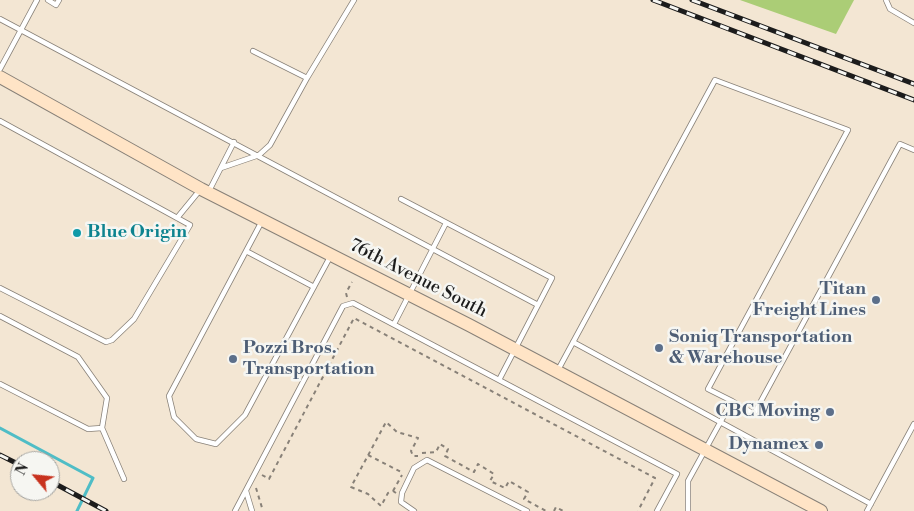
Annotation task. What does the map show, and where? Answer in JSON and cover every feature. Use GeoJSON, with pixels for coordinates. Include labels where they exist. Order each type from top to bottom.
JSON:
{"type":"FeatureCollection","features":[{"type":"Feature","properties":{"kind":"street","name":"76th Avenue South"},"geometry":{"type":"LineString","coordinates":[[0,77],[205,191],[516,349],[821,511]]}},
{"type":"Feature","properties":{"kind":"lane"},"geometry":{"type":"LineString","coordinates":[[0,69],[37,0]]}},
{"type":"Feature","properties":{"kind":"lane"},"geometry":{"type":"LineString","coordinates":[[48,0],[56,4],[59,0]]}},
{"type":"Feature","properties":{"kind":"lane"},"geometry":{"type":"LineString","coordinates":[[221,168],[259,156],[278,133],[306,78],[354,0]]}},
{"type":"Feature","properties":{"kind":"lane"},"geometry":{"type":"LineString","coordinates":[[886,0],[890,10],[914,23]]}},
{"type":"Feature","properties":{"kind":"lane"},"geometry":{"type":"LineString","coordinates":[[0,19],[538,305]]}},
{"type":"Feature","properties":{"kind":"lane"},"geometry":{"type":"LineString","coordinates":[[253,51],[306,78]]}},
{"type":"Feature","properties":{"kind":"lane"},"geometry":{"type":"LineString","coordinates":[[557,371],[715,80],[848,130],[708,389],[754,414],[900,144],[914,150]]}},
{"type":"Feature","properties":{"kind":"lane"},"geometry":{"type":"LineString","coordinates":[[0,121],[190,225],[134,319],[106,342],[0,288]]}},
{"type":"Feature","properties":{"kind":"lane"},"geometry":{"type":"LineString","coordinates":[[177,218],[205,191],[221,168],[234,142]]}},
{"type":"Feature","properties":{"kind":"lane"},"geometry":{"type":"LineString","coordinates":[[401,199],[552,278],[500,380]]}},
{"type":"Feature","properties":{"kind":"lane"},"geometry":{"type":"LineString","coordinates":[[263,220],[169,396],[174,417],[196,439],[216,444],[245,415],[331,255]]}},
{"type":"Feature","properties":{"kind":"lane"},"geometry":{"type":"LineString","coordinates":[[394,324],[446,223]]}},
{"type":"Feature","properties":{"kind":"lane"},"geometry":{"type":"LineString","coordinates":[[246,251],[314,287]]}},
{"type":"Feature","properties":{"kind":"lane"},"geometry":{"type":"LineString","coordinates":[[235,511],[343,306],[353,303],[676,474],[657,511]]}},
{"type":"Feature","properties":{"kind":"lane"},"geometry":{"type":"LineString","coordinates":[[0,316],[78,357],[107,398],[102,428],[124,479]]}},
{"type":"Feature","properties":{"kind":"lane"},"geometry":{"type":"LineString","coordinates":[[573,342],[871,504]]}},
{"type":"Feature","properties":{"kind":"lane"},"geometry":{"type":"LineString","coordinates":[[0,384],[88,429],[102,428]]}},
{"type":"Feature","properties":{"kind":"lane"},"geometry":{"type":"LineString","coordinates":[[688,511],[688,481],[732,401]]}},
{"type":"Feature","properties":{"kind":"lane"},"geometry":{"type":"LineString","coordinates":[[867,511],[914,424]]}},
{"type":"Feature","properties":{"kind":"lane"},"geometry":{"type":"LineString","coordinates":[[414,511],[401,502],[402,493],[414,468],[427,460],[527,511]]}},
{"type":"Feature","properties":{"kind":"lane"},"geometry":{"type":"LineString","coordinates":[[246,490],[252,511]]}},
{"type":"Feature","properties":{"kind":"path"},"geometry":{"type":"LineString","coordinates":[[263,511],[256,487],[262,475],[269,478],[354,318],[655,478],[638,511]]}},
{"type":"Feature","properties":{"kind":"path"},"geometry":{"type":"LineString","coordinates":[[368,455],[403,473]]}},
{"type":"Feature","properties":{"kind":"path"},"geometry":{"type":"LineString","coordinates":[[554,511],[556,507],[563,511]]}},
{"type":"Feature","properties":{"kind":"green space"},"geometry":{"type":"Polygon","coordinates":[[[740,0],[854,0],[836,34],[740,0]]]}},
{"type":"Feature","properties":{"kind":"waterway"},"geometry":{"type":"LineString","coordinates":[[0,428],[93,478],[77,511]]}},
{"type":"Feature","properties":{"kind":"railway"},"geometry":{"type":"LineString","coordinates":[[653,0],[914,100]]}},
{"type":"Feature","properties":{"kind":"railway"},"geometry":{"type":"LineString","coordinates":[[692,0],[914,84]]}},
{"type":"Feature","properties":{"kind":"railway"},"geometry":{"type":"LineString","coordinates":[[0,455],[10,460]]}},
{"type":"Feature","properties":{"kind":"railway"},"geometry":{"type":"LineString","coordinates":[[60,486],[106,511]]}},
{"type":"Feature","properties":{"kind":"place","name":"Blue Origin"},"geometry":{"type":"Point","coordinates":[77,233]}},
{"type":"Feature","properties":{"kind":"place","name":"Titan Freight Lines"},"geometry":{"type":"Point","coordinates":[876,300]}},
{"type":"Feature","properties":{"kind":"place","name":"Soniq Transportation & Warehouse"},"geometry":{"type":"Point","coordinates":[659,348]}},
{"type":"Feature","properties":{"kind":"place","name":"Pozzi Bros. Transportation"},"geometry":{"type":"Point","coordinates":[233,359]}},
{"type":"Feature","properties":{"kind":"place","name":"CBC Moving"},"geometry":{"type":"Point","coordinates":[830,412]}},
{"type":"Feature","properties":{"kind":"place","name":"Dynamex"},"geometry":{"type":"Point","coordinates":[819,445]}}]}
